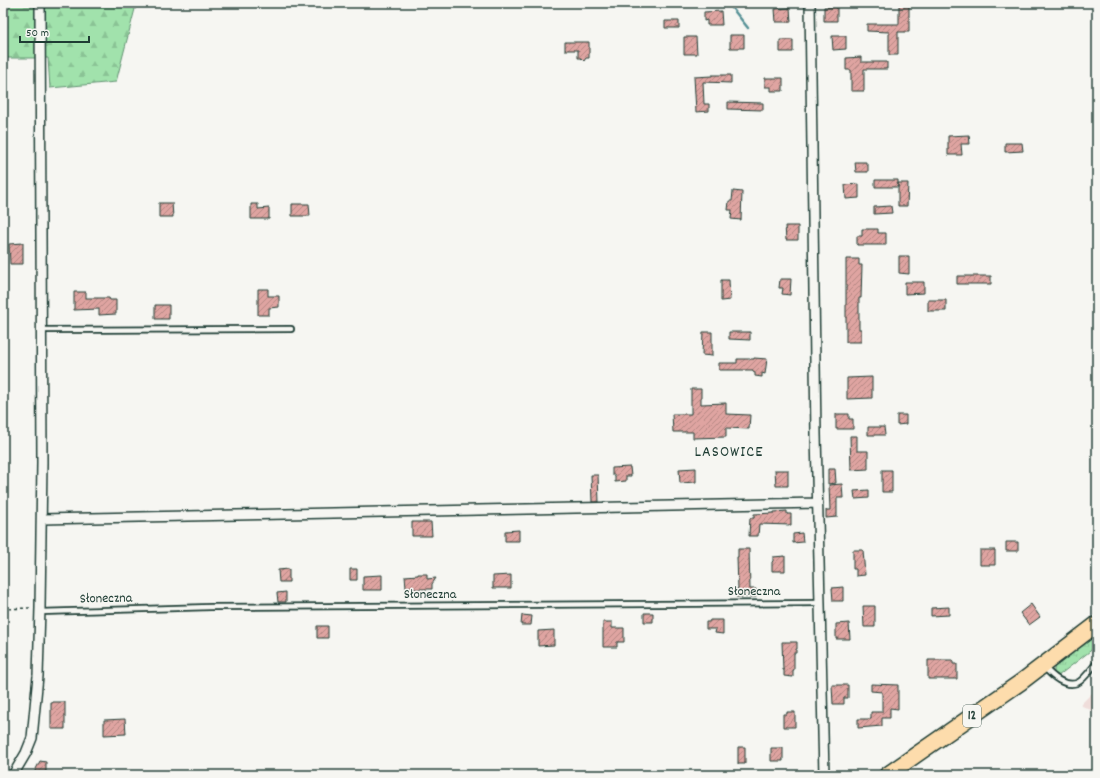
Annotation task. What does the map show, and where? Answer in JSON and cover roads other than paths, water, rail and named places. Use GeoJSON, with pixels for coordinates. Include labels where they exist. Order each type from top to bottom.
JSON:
{"type":"FeatureCollection","features":[{"type":"Feature","properties":{"kind":"main road","name":"12"},"geometry":{"type":"LineString","coordinates":[[887,775],[992,703],[1097,624]]}},
{"type":"Feature","properties":{"kind":"street"},"geometry":{"type":"LineString","coordinates":[[13,775],[26,753],[32,738],[38,676],[42,519],[40,3]]}},
{"type":"Feature","properties":{"kind":"street"},"geometry":{"type":"LineString","coordinates":[[810,3],[824,775]]}},
{"type":"Feature","properties":{"kind":"street"},"geometry":{"type":"LineString","coordinates":[[42,519],[818,504]]}},
{"type":"Feature","properties":{"kind":"lane"},"geometry":{"type":"LineString","coordinates":[[41,330],[291,330]]}},
{"type":"Feature","properties":{"kind":"lane","name":"Słoneczna"},"geometry":{"type":"LineString","coordinates":[[40,610],[227,607],[820,603]]}},
{"type":"Feature","properties":{"kind":"lane"},"geometry":{"type":"LineString","coordinates":[[1043,665],[1050,674],[1057,679],[1063,682],[1071,683],[1078,682],[1082,679],[1097,662]]}},
{"type":"Feature","properties":{"kind":"waterway"},"geometry":{"type":"LineString","coordinates":[[728,3],[748,28]]}},
{"type":"Feature","properties":{"kind":"district","name":"LASOWICE"},"geometry":{"type":"Point","coordinates":[729,452]}}]}
